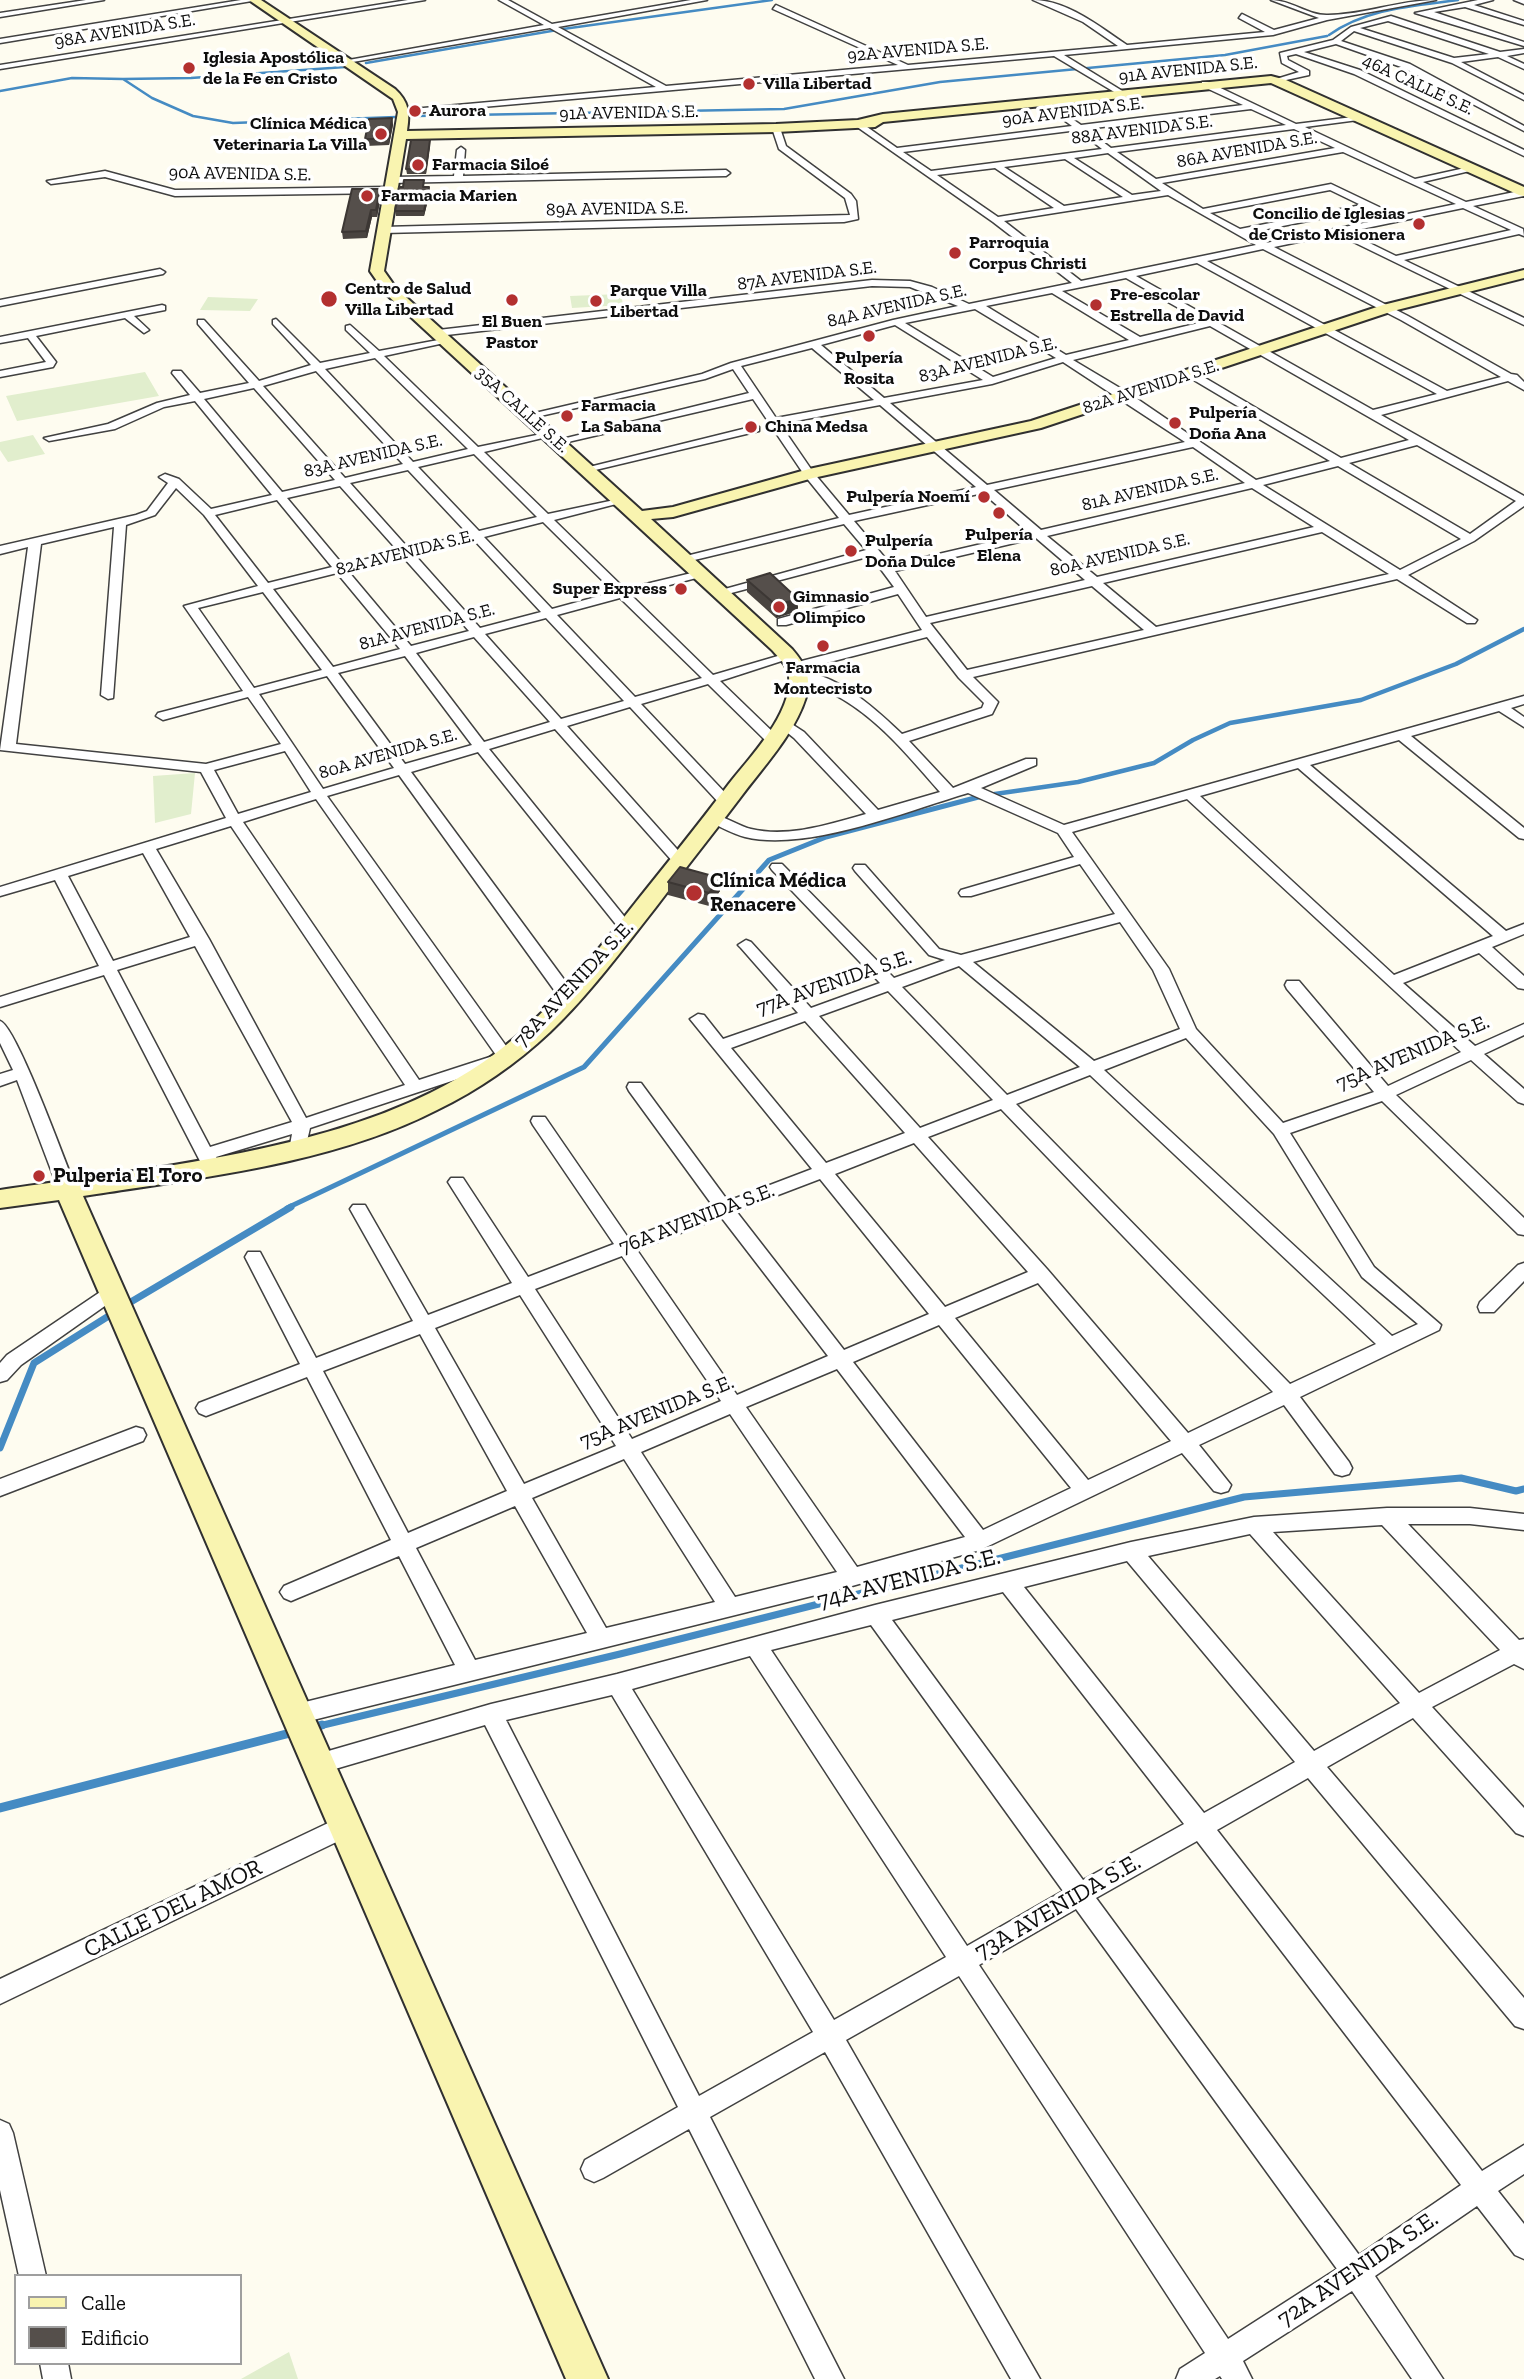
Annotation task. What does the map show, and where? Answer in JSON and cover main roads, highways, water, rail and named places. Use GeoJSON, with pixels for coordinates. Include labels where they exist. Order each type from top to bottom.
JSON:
{"type":"FeatureCollection","features":[{"type":"Feature","properties":{"kind":"waterway"},"geometry":{"type":"LineString","coordinates":[[366,63],[563,29],[772,0]]}},
{"type":"Feature","properties":{"kind":"waterway"},"geometry":{"type":"LineString","coordinates":[[1329,35],[1375,14],[1458,0]]}},
{"type":"Feature","properties":{"kind":"waterway"},"geometry":{"type":"LineString","coordinates":[[416,116],[784,109],[940,82],[1225,55],[1327,36]]}},
{"type":"Feature","properties":{"kind":"waterway"},"geometry":{"type":"LineString","coordinates":[[123,79],[191,78],[345,67]]}},
{"type":"Feature","properties":{"kind":"waterway"},"geometry":{"type":"LineString","coordinates":[[0,91],[72,78],[123,79]]}},
{"type":"Feature","properties":{"kind":"waterway"},"geometry":{"type":"LineString","coordinates":[[123,79],[152,98],[193,116],[233,123],[396,117]]}},
{"type":"Feature","properties":{"kind":"waterway"},"geometry":{"type":"LineString","coordinates":[[984,796],[1078,782],[1154,763],[1193,740],[1230,723],[1361,700],[1456,664],[1524,629]]}},
{"type":"Feature","properties":{"kind":"waterway"},"geometry":{"type":"LineString","coordinates":[[984,796],[990,794]]}},
{"type":"Feature","properties":{"kind":"waterway"},"geometry":{"type":"LineString","coordinates":[[287,1208],[584,1067],[769,860],[826,837],[984,796]]}},
{"type":"Feature","properties":{"kind":"waterway"},"geometry":{"type":"LineString","coordinates":[[124,1306],[291,1207]]}},
{"type":"Feature","properties":{"kind":"waterway"},"geometry":{"type":"LineString","coordinates":[[0,1448],[34,1363],[115,1312]]}},
{"type":"Feature","properties":{"kind":"waterway"},"geometry":{"type":"LineString","coordinates":[[315,1727],[620,1654],[1244,1497],[1461,1478],[1516,1491],[1524,1489]]}},
{"type":"Feature","properties":{"kind":"waterway"},"geometry":{"type":"LineString","coordinates":[[311,1728],[322,1725]]}},
{"type":"Feature","properties":{"kind":"waterway"},"geometry":{"type":"LineString","coordinates":[[0,1808],[294,1732]]}},
{"type":"Feature","properties":{"kind":"place","name":"Iglesia Apostólica de la Fe en Cristo"},"geometry":{"type":"Point","coordinates":[189,68]}},
{"type":"Feature","properties":{"kind":"place","name":"Villa Libertad"},"geometry":{"type":"Point","coordinates":[749,84]}},
{"type":"Feature","properties":{"kind":"place","name":"Aurora"},"geometry":{"type":"Point","coordinates":[415,111]}},
{"type":"Feature","properties":{"kind":"place","name":"Clínica Médica Veterinaria La Villa"},"geometry":{"type":"Point","coordinates":[381,134]}},
{"type":"Feature","properties":{"kind":"place","name":"Farmacia Siloé"},"geometry":{"type":"Point","coordinates":[418,165]}},
{"type":"Feature","properties":{"kind":"place","name":"Farmacia Marien"},"geometry":{"type":"Point","coordinates":[367,196]}},
{"type":"Feature","properties":{"kind":"place","name":"Concilio de Iglesias de Cristo Misionera"},"geometry":{"type":"Point","coordinates":[1419,224]}},
{"type":"Feature","properties":{"kind":"place","name":"Parroquia Corpus Christi"},"geometry":{"type":"Point","coordinates":[955,253]}},
{"type":"Feature","properties":{"kind":"place","name":"Centro de Salud Villa Libertad"},"geometry":{"type":"Point","coordinates":[329,299]}},
{"type":"Feature","properties":{"kind":"place","name":"El Buen Pastor"},"geometry":{"type":"Point","coordinates":[512,300]}},
{"type":"Feature","properties":{"kind":"place","name":"Parque Villa Libertad"},"geometry":{"type":"Point","coordinates":[596,301]}},
{"type":"Feature","properties":{"kind":"place","name":"Pre-escolar Estrella de David"},"geometry":{"type":"Point","coordinates":[1096,305]}},
{"type":"Feature","properties":{"kind":"place","name":"Pulpería Rosita"},"geometry":{"type":"Point","coordinates":[869,336]}},
{"type":"Feature","properties":{"kind":"place","name":"Farmacia La Sabana"},"geometry":{"type":"Point","coordinates":[567,416]}},
{"type":"Feature","properties":{"kind":"place","name":"Pulpería Doña Ana"},"geometry":{"type":"Point","coordinates":[1175,423]}},
{"type":"Feature","properties":{"kind":"place","name":"China Medsa"},"geometry":{"type":"Point","coordinates":[751,427]}},
{"type":"Feature","properties":{"kind":"place","name":"Pulpería Noemí"},"geometry":{"type":"Point","coordinates":[984,497]}},
{"type":"Feature","properties":{"kind":"place","name":"Pulpería Elena"},"geometry":{"type":"Point","coordinates":[999,513]}},
{"type":"Feature","properties":{"kind":"place","name":"Pulpería Doña Dulce"},"geometry":{"type":"Point","coordinates":[851,551]}},
{"type":"Feature","properties":{"kind":"place","name":"Super Express"},"geometry":{"type":"Point","coordinates":[681,589]}},
{"type":"Feature","properties":{"kind":"place","name":"Gimnasio Olimpico"},"geometry":{"type":"Point","coordinates":[779,607]}},
{"type":"Feature","properties":{"kind":"place","name":"Farmacia Montecristo"},"geometry":{"type":"Point","coordinates":[823,646]}},
{"type":"Feature","properties":{"kind":"place","name":"Clínica Médica Renacere"},"geometry":{"type":"Point","coordinates":[694,893]}},
{"type":"Feature","properties":{"kind":"place","name":"Pulperia El Toro"},"geometry":{"type":"Point","coordinates":[39,1176]}}]}
